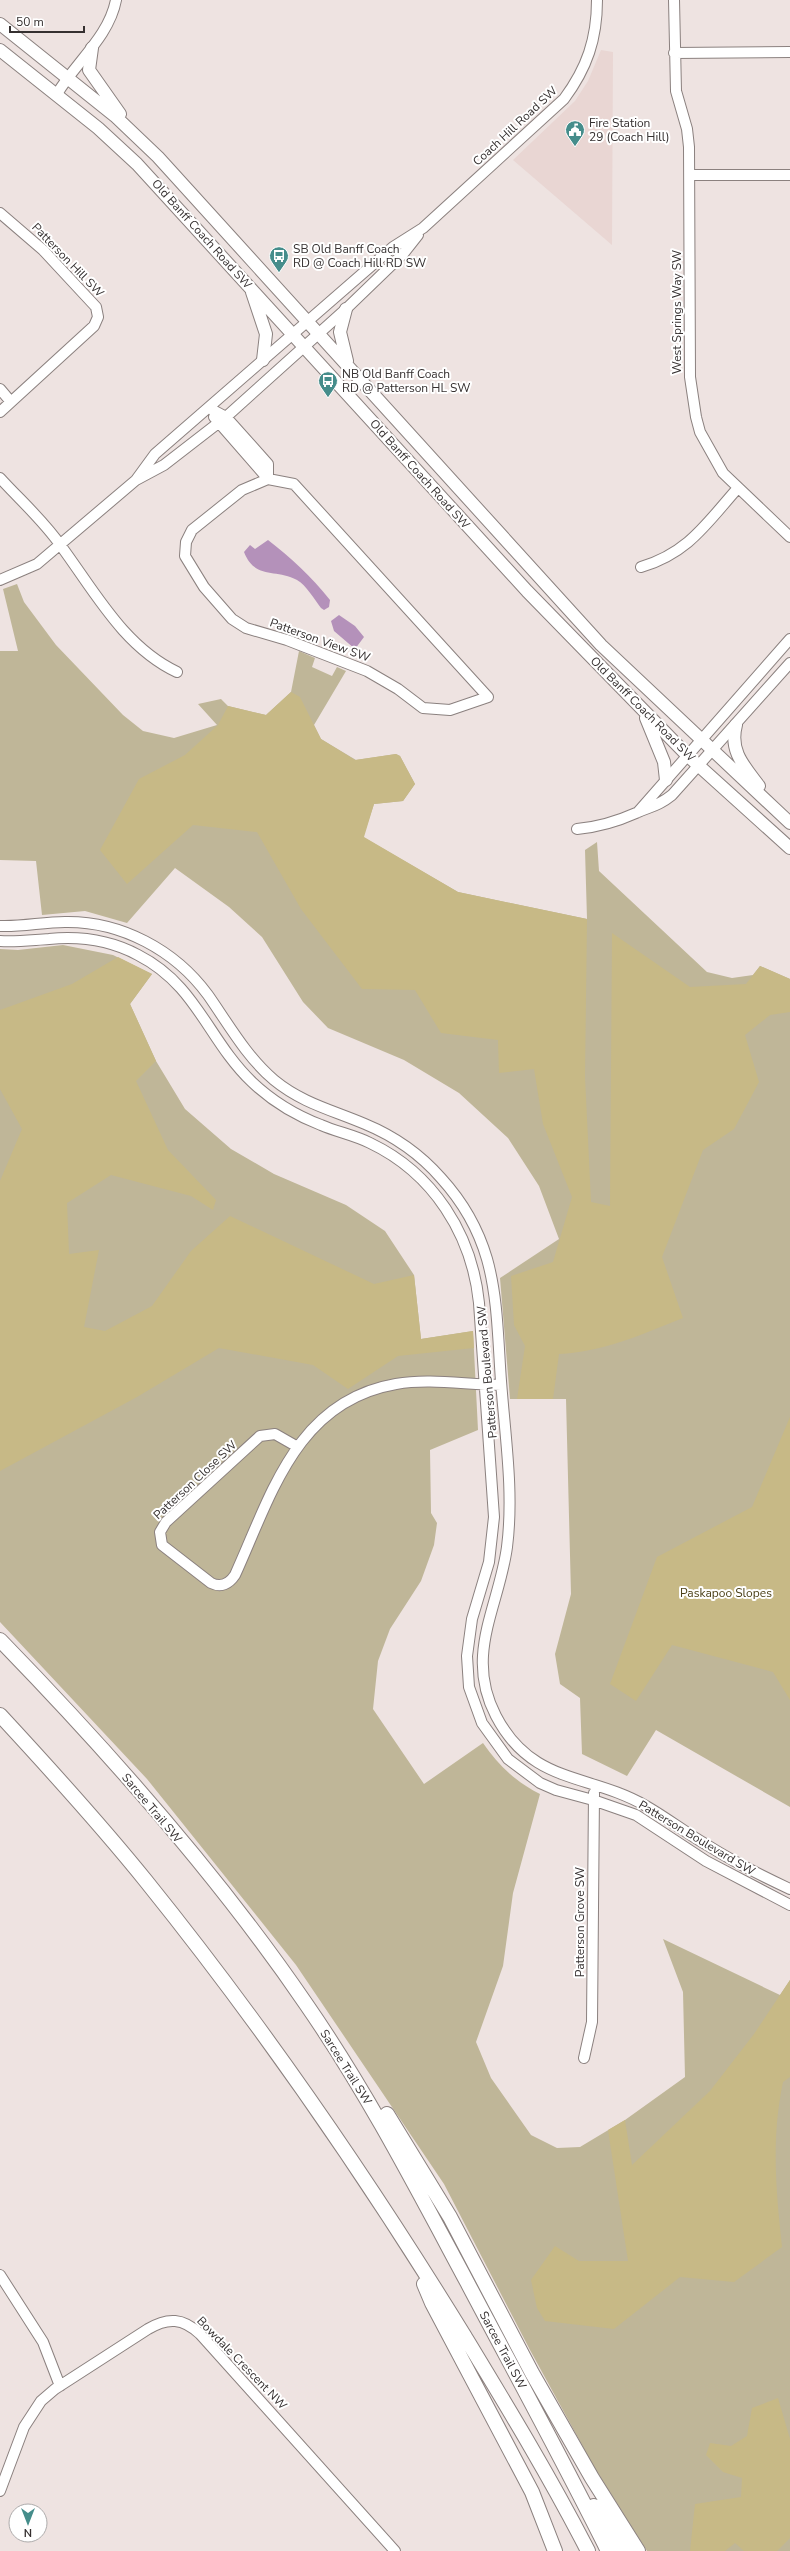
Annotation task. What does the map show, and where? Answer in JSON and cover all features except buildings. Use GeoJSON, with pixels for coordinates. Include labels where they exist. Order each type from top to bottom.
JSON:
{"type":"FeatureCollection","features":[{"type":"Feature","properties":{"kind":"highway","name":"Sarcee Trail SW"},"geometry":{"type":"LineString","coordinates":[[0,1640],[134,1786],[216,1884],[308,2006],[388,2134],[418,2187],[558,2448],[608,2551]]}},
{"type":"Feature","properties":{"kind":"highway","name":"Sarcee Trail SW"},"geometry":{"type":"LineString","coordinates":[[0,1715],[81,1804],[146,1881],[268,2042],[407,2243],[526,2437],[588,2551]]}},
{"type":"Feature","properties":{"kind":"highway"},"geometry":{"type":"LineString","coordinates":[[308,2006],[341,2046],[423,2172],[473,2259],[532,2373],[592,2478],[638,2551]]}},
{"type":"Feature","properties":{"kind":"highway"},"geometry":{"type":"LineString","coordinates":[[407,2243],[432,2303],[532,2492],[555,2551]]}},
{"type":"Feature","properties":{"kind":"highway"},"geometry":{"type":"LineString","coordinates":[[558,2448],[624,2551]]}},
{"type":"Feature","properties":{"kind":"main road","name":"Old Banff Coach Road SW"},"geometry":{"type":"LineString","coordinates":[[0,24],[67,77],[136,136],[348,364],[601,644],[786,819]]}},
{"type":"Feature","properties":{"kind":"main road"},"geometry":{"type":"LineString","coordinates":[[92,48],[89,70],[136,136]]}},
{"type":"Feature","properties":{"kind":"main road","name":"Old Banff Coach Road SW"},"geometry":{"type":"LineString","coordinates":[[0,50],[57,94],[137,164],[527,591],[688,756],[790,848]]}},
{"type":"Feature","properties":{"kind":"main road"},"geometry":{"type":"LineString","coordinates":[[252,289],[266,334],[263,360]]}},
{"type":"Feature","properties":{"kind":"main road"},"geometry":{"type":"LineString","coordinates":[[346,309],[340,332],[341,344],[348,364]]}},
{"type":"Feature","properties":{"kind":"main road"},"geometry":{"type":"LineString","coordinates":[[643,711],[664,762],[666,780]]}},
{"type":"Feature","properties":{"kind":"main road"},"geometry":{"type":"LineString","coordinates":[[736,725],[733,738],[738,758],[786,819]]}},
{"type":"Feature","properties":{"kind":"street"},"geometry":{"type":"LineString","coordinates":[[57,94],[67,77],[92,48],[108,21],[116,0]]}},
{"type":"Feature","properties":{"kind":"street","name":"Coach Hill Road SW"},"geometry":{"type":"LineString","coordinates":[[304,347],[403,254],[423,228],[564,99],[576,84],[588,59],[596,32],[597,0]]}},
{"type":"Feature","properties":{"kind":"street","name":"West Springs Way SW"},"geometry":{"type":"LineString","coordinates":[[674,0],[676,91],[687,129],[690,175],[692,394],[700,432],[714,458],[737,489],[790,538]]}},
{"type":"Feature","properties":{"kind":"street"},"geometry":{"type":"LineString","coordinates":[[674,53],[790,52]]}},
{"type":"Feature","properties":{"kind":"street"},"geometry":{"type":"LineString","coordinates":[[690,175],[790,175]]}},
{"type":"Feature","properties":{"kind":"street","name":"Patterson Hill SW"},"geometry":{"type":"LineString","coordinates":[[0,213],[43,250],[96,307],[98,317],[94,326],[0,412]]}},
{"type":"Feature","properties":{"kind":"street","name":"Coach Hill Road SW"},"geometry":{"type":"LineString","coordinates":[[293,334],[393,247],[423,228]]}},
{"type":"Feature","properties":{"kind":"street"},"geometry":{"type":"LineString","coordinates":[[136,480],[155,454],[293,334]]}},
{"type":"Feature","properties":{"kind":"street"},"geometry":{"type":"LineString","coordinates":[[0,580],[37,564],[136,480],[164,465],[226,417],[304,347]]}},
{"type":"Feature","properties":{"kind":"street"},"geometry":{"type":"LineString","coordinates":[[0,389],[11,402]]}},
{"type":"Feature","properties":{"kind":"street"},"geometry":{"type":"LineString","coordinates":[[209,408],[226,417],[268,464],[268,479]]}},
{"type":"Feature","properties":{"kind":"street"},"geometry":{"type":"LineString","coordinates":[[209,408],[217,423],[268,479]]}},
{"type":"Feature","properties":{"kind":"street"},"geometry":{"type":"LineString","coordinates":[[0,478],[60,544],[94,594],[142,650],[160,664],[177,672]]}},
{"type":"Feature","properties":{"kind":"street","name":"Patterson View SW"},"geometry":{"type":"LineString","coordinates":[[268,479],[294,484],[488,697],[450,710],[423,708],[398,689],[367,671],[287,640],[246,628],[232,619],[204,587],[185,556],[186,542],[192,530],[238,493],[268,479]]}},
{"type":"Feature","properties":{"kind":"street"},"geometry":{"type":"LineString","coordinates":[[641,567],[668,558],[684,547],[737,489]]}},
{"type":"Feature","properties":{"kind":"street"},"geometry":{"type":"LineString","coordinates":[[638,812],[790,639]]}},
{"type":"Feature","properties":{"kind":"street"},"geometry":{"type":"LineString","coordinates":[[577,829],[601,826],[623,820],[638,812],[662,803],[700,766],[790,663]]}},
{"type":"Feature","properties":{"kind":"street","name":"Patterson Boulevard SW"},"geometry":{"type":"LineString","coordinates":[[0,926],[69,922],[87,924],[120,930],[153,945],[192,976],[253,1060],[282,1087],[331,1113],[369,1126],[400,1142],[433,1169],[458,1199],[480,1237],[491,1275],[510,1490],[507,1551],[499,1588],[484,1637],[482,1668],[490,1704],[502,1727],[526,1754],[557,1774],[595,1786],[646,1806],[710,1847],[790,1890]]}},
{"type":"Feature","properties":{"kind":"street","name":"Patterson Boulevard SW"},"geometry":{"type":"LineString","coordinates":[[0,941],[18,942],[64,938],[91,940],[119,947],[151,962],[169,975],[188,995],[243,1073],[289,1110],[320,1125],[362,1139],[388,1153],[418,1176],[445,1208],[458,1228],[475,1273],[480,1303],[494,1490],[492,1549],[468,1639],[467,1666],[471,1692],[487,1732],[514,1764],[531,1777],[556,1790],[593,1800],[636,1815],[706,1861],[790,1905]]}},
{"type":"Feature","properties":{"kind":"street"},"geometry":{"type":"LineString","coordinates":[[289,1110],[297,1096]]}},
{"type":"Feature","properties":{"kind":"street"},"geometry":{"type":"LineString","coordinates":[[445,1208],[458,1199]]}},
{"type":"Feature","properties":{"kind":"street","name":"Patterson Close SW"},"geometry":{"type":"LineString","coordinates":[[296,1446],[275,1434],[260,1436],[166,1522],[160,1532],[162,1545],[211,1583],[219,1586],[227,1584],[235,1575],[284,1468],[296,1446],[306,1434],[338,1406],[378,1388],[411,1382],[501,1385]]}},
{"type":"Feature","properties":{"kind":"street"},"geometry":{"type":"LineString","coordinates":[[492,1549],[507,1551]]}},
{"type":"Feature","properties":{"kind":"street"},"geometry":{"type":"LineString","coordinates":[[471,1692],[486,1688]]}},
{"type":"Feature","properties":{"kind":"street","name":"Patterson Grove SW"},"geometry":{"type":"LineString","coordinates":[[584,2058],[592,2022],[593,1800],[595,1786]]}},
{"type":"Feature","properties":{"kind":"street"},"geometry":{"type":"LineString","coordinates":[[0,2275],[43,2342],[60,2386]]}},
{"type":"Feature","properties":{"kind":"street","name":"Bowdale Crescent NW"},"geometry":{"type":"LineString","coordinates":[[0,2491],[28,2418],[41,2401],[60,2386],[156,2324],[171,2320],[184,2322],[196,2330],[395,2551]]}},
{"type":"Feature","properties":{"kind":"shaded area"},"geometry":{"type":"Polygon","coordinates":[[[601,50],[613,52],[612,245],[513,160],[575,101],[588,81],[601,50]]]}},
{"type":"Feature","properties":{"kind":"shaded area"},"geometry":{"type":"Polygon","coordinates":[[[268,540],[316,583],[330,600],[329,607],[324,610],[321,608],[307,589],[297,580],[289,576],[260,570],[249,561],[244,552],[250,545],[255,549],[268,540]]]}},
{"type":"Feature","properties":{"kind":"shaded area"},"geometry":{"type":"Polygon","coordinates":[[[339,615],[355,626],[364,637],[355,649],[334,631],[331,621],[339,615]]]}},
{"type":"Feature","properties":{"kind":"green space"},"geometry":{"type":"Polygon","coordinates":[[[17,584],[24,602],[56,645],[123,715],[143,731],[174,738],[217,725],[198,704],[221,699],[228,706],[266,715],[291,692],[299,651],[315,658],[312,667],[332,676],[337,667],[346,671],[314,725],[321,739],[356,760],[396,754],[400,756],[415,784],[403,801],[374,804],[363,837],[458,892],[587,919],[585,850],[597,842],[599,871],[707,972],[732,978],[753,975],[760,966],[790,979],[790,1807],[656,1730],[627,1776],[582,1754],[580,1698],[560,1684],[555,1654],[571,1594],[566,1399],[510,1399],[500,1278],[559,1239],[539,1186],[508,1138],[459,1093],[404,1060],[328,1028],[303,1002],[262,937],[229,907],[175,868],[127,923],[85,911],[42,915],[36,861],[0,860],[0,651],[18,651],[3,589],[17,584]]]}},
{"type":"Feature","properties":{"kind":"green space"},"geometry":{"type":"Polygon","coordinates":[[[291,692],[300,697],[321,739],[355,760],[396,754],[400,756],[415,784],[403,801],[374,804],[364,837],[458,892],[587,919],[585,1077],[591,1202],[610,1206],[612,933],[690,987],[746,984],[760,966],[790,979],[790,1012],[770,1015],[745,1035],[759,1082],[734,1129],[703,1150],[662,1257],[683,1318],[638,1336],[607,1346],[575,1353],[559,1354],[553,1399],[517,1399],[525,1346],[514,1325],[511,1276],[553,1262],[572,1197],[543,1124],[534,1069],[499,1073],[498,1040],[441,1033],[415,990],[362,989],[301,909],[257,832],[193,825],[127,884],[100,850],[139,779],[185,755],[218,725],[228,706],[266,715],[291,692]]]}},
{"type":"Feature","properties":{"kind":"green space"},"geometry":{"type":"Polygon","coordinates":[[[63,945],[113,955],[152,974],[130,1004],[156,1061],[185,1109],[231,1149],[274,1174],[346,1205],[385,1231],[414,1275],[421,1339],[473,1331],[478,1430],[430,1450],[431,1513],[437,1523],[434,1545],[421,1581],[390,1629],[378,1661],[373,1709],[424,1784],[483,1743],[501,1766],[523,1784],[540,1794],[513,1893],[503,1966],[476,2042],[491,2078],[531,2135],[557,2148],[580,2147],[625,2120],[685,2077],[683,1992],[663,1939],[780,1995],[790,1980],[790,2551],[647,2551],[594,2467],[530,2350],[444,2184],[296,1965],[147,1779],[0,1622],[0,949],[18,950],[63,945]]]}},
{"type":"Feature","properties":{"kind":"green space"},"geometry":{"type":"Polygon","coordinates":[[[118,957],[152,974],[130,1004],[156,1061],[136,1081],[168,1150],[216,1200],[213,1210],[191,1196],[111,1175],[67,1203],[69,1254],[99,1250],[84,1327],[105,1331],[152,1306],[191,1251],[230,1216],[374,1284],[414,1275],[421,1339],[473,1331],[474,1348],[398,1356],[348,1389],[313,1365],[219,1348],[137,1397],[0,1471],[0,1181],[22,1129],[0,1089],[0,1010],[72,984],[118,957]]]}},
{"type":"Feature","properties":{"kind":"green space","name":"Paskapoo Slopes"},"geometry":{"type":"Polygon","coordinates":[[[790,1417],[790,1700],[773,1672],[672,1645],[636,1701],[610,1684],[657,1557],[752,1507],[790,1417]]]}},
{"type":"Feature","properties":{"kind":"green space"},"geometry":{"type":"Polygon","coordinates":[[[790,1980],[790,2077],[783,2082],[779,2103],[776,2144],[778,2205],[782,2247],[734,2282],[680,2277],[614,2329],[545,2321],[537,2308],[531,2280],[555,2246],[579,2261],[628,2261],[608,2130],[625,2120],[632,2165],[710,2091],[754,2034],[790,1980]]]}},
{"type":"Feature","properties":{"kind":"green space"},"geometry":{"type":"Polygon","coordinates":[[[778,2398],[790,2439],[790,2538],[777,2551],[744,2551],[735,2543],[725,2551],[690,2551],[695,2504],[741,2497],[742,2478],[723,2472],[706,2455],[710,2443],[731,2446],[747,2436],[752,2408],[778,2398]]]}},
{"type":"Feature","properties":{"kind":"place","name":"Fire Station 29 (Coach Hill)"},"geometry":{"type":"Point","coordinates":[575,147]}},
{"type":"Feature","properties":{"kind":"place","name":"SB Old Banff Coach RD @ Coach Hill RD SW"},"geometry":{"type":"Point","coordinates":[279,273]}},
{"type":"Feature","properties":{"kind":"place","name":"NB Old Banff Coach RD @ Patterson HL SW"},"geometry":{"type":"Point","coordinates":[328,398]}}]}
